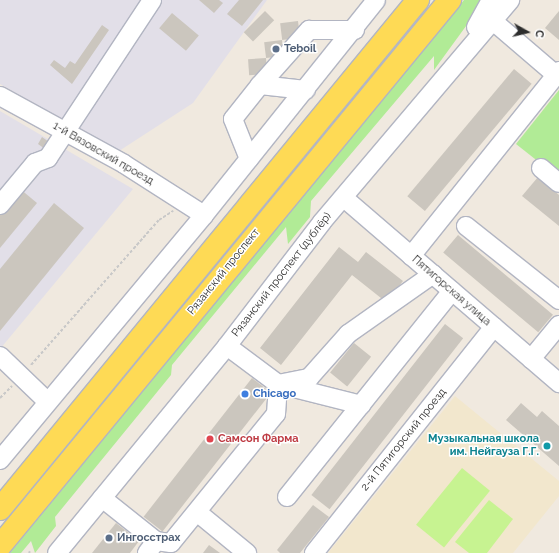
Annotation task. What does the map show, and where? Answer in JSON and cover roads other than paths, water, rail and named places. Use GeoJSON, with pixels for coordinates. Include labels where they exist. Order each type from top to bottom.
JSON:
{"type":"FeatureCollection","features":[{"type":"Feature","properties":{"kind":"main road"},"geometry":{"type":"LineString","coordinates":[[385,40],[405,0]]}},
{"type":"Feature","properties":{"kind":"main road","name":"Рязанский проспект"},"geometry":{"type":"LineString","coordinates":[[0,509],[418,0]]}},
{"type":"Feature","properties":{"kind":"main road","name":"Рязанский проспект"},"geometry":{"type":"LineString","coordinates":[[0,546],[450,0]]}},
{"type":"Feature","properties":{"kind":"street"},"geometry":{"type":"LineString","coordinates":[[0,205],[34,163],[48,158],[152,0]]}},
{"type":"Feature","properties":{"kind":"street"},"geometry":{"type":"LineString","coordinates":[[0,460],[204,215],[355,30],[376,0]]}},
{"type":"Feature","properties":{"kind":"street"},"geometry":{"type":"LineString","coordinates":[[458,57],[491,0]]}},
{"type":"Feature","properties":{"kind":"street","name":"Рязанский проспект (дублёр)"},"geometry":{"type":"LineString","coordinates":[[57,553],[227,346],[458,57],[493,21],[510,0]]}},
{"type":"Feature","properties":{"kind":"street"},"geometry":{"type":"LineString","coordinates":[[411,256],[558,73],[493,21]]}},
{"type":"Feature","properties":{"kind":"street"},"geometry":{"type":"LineString","coordinates":[[249,159],[233,119],[260,85],[309,30],[355,30]]}},
{"type":"Feature","properties":{"kind":"street"},"geometry":{"type":"LineString","coordinates":[[260,85],[306,90]]}},
{"type":"Feature","properties":{"kind":"street","name":"1-й Вязовский проезд"},"geometry":{"type":"LineString","coordinates":[[0,96],[65,131],[204,215]]}},
{"type":"Feature","properties":{"kind":"street"},"geometry":{"type":"LineString","coordinates":[[540,168],[559,183]]}},
{"type":"Feature","properties":{"kind":"street","name":"Пятигорская улица"},"geometry":{"type":"LineString","coordinates":[[344,198],[559,383]]}},
{"type":"Feature","properties":{"kind":"street"},"geometry":{"type":"LineString","coordinates":[[466,226],[559,300]]}},
{"type":"Feature","properties":{"kind":"street"},"geometry":{"type":"LineString","coordinates":[[278,384],[310,378],[348,334],[432,274]]}},
{"type":"Feature","properties":{"kind":"street"},"geometry":{"type":"LineString","coordinates":[[287,497],[452,291]]}},
{"type":"Feature","properties":{"kind":"street"},"geometry":{"type":"LineString","coordinates":[[531,359],[559,325]]}},
{"type":"Feature","properties":{"kind":"street","name":"2-й Пятигорский проезд"},"geometry":{"type":"LineString","coordinates":[[314,553],[494,327]]}},
{"type":"Feature","properties":{"kind":"street"},"geometry":{"type":"LineString","coordinates":[[227,346],[278,384],[361,405]]}},
{"type":"Feature","properties":{"kind":"street"},"geometry":{"type":"LineString","coordinates":[[0,356],[48,402]]}},
{"type":"Feature","properties":{"kind":"street"},"geometry":{"type":"LineString","coordinates":[[102,498],[161,548],[197,512],[276,414],[278,384]]}},
{"type":"Feature","properties":{"kind":"street"},"geometry":{"type":"LineString","coordinates":[[197,512],[247,553]]}},
{"type":"Feature","properties":{"kind":"place","name":"Teboil"},"geometry":{"type":"Point","coordinates":[276,49]}},
{"type":"Feature","properties":{"kind":"place","name":"Chicago"},"geometry":{"type":"Point","coordinates":[245,394]}},
{"type":"Feature","properties":{"kind":"place","name":"Самсон Фарма"},"geometry":{"type":"Point","coordinates":[210,439]}},
{"type":"Feature","properties":{"kind":"place","name":"Музыкальная школа им. Нейгауза Г.Г."},"geometry":{"type":"Point","coordinates":[547,446]}},
{"type":"Feature","properties":{"kind":"place","name":"Ингосстрах"},"geometry":{"type":"Point","coordinates":[109,538]}}]}
